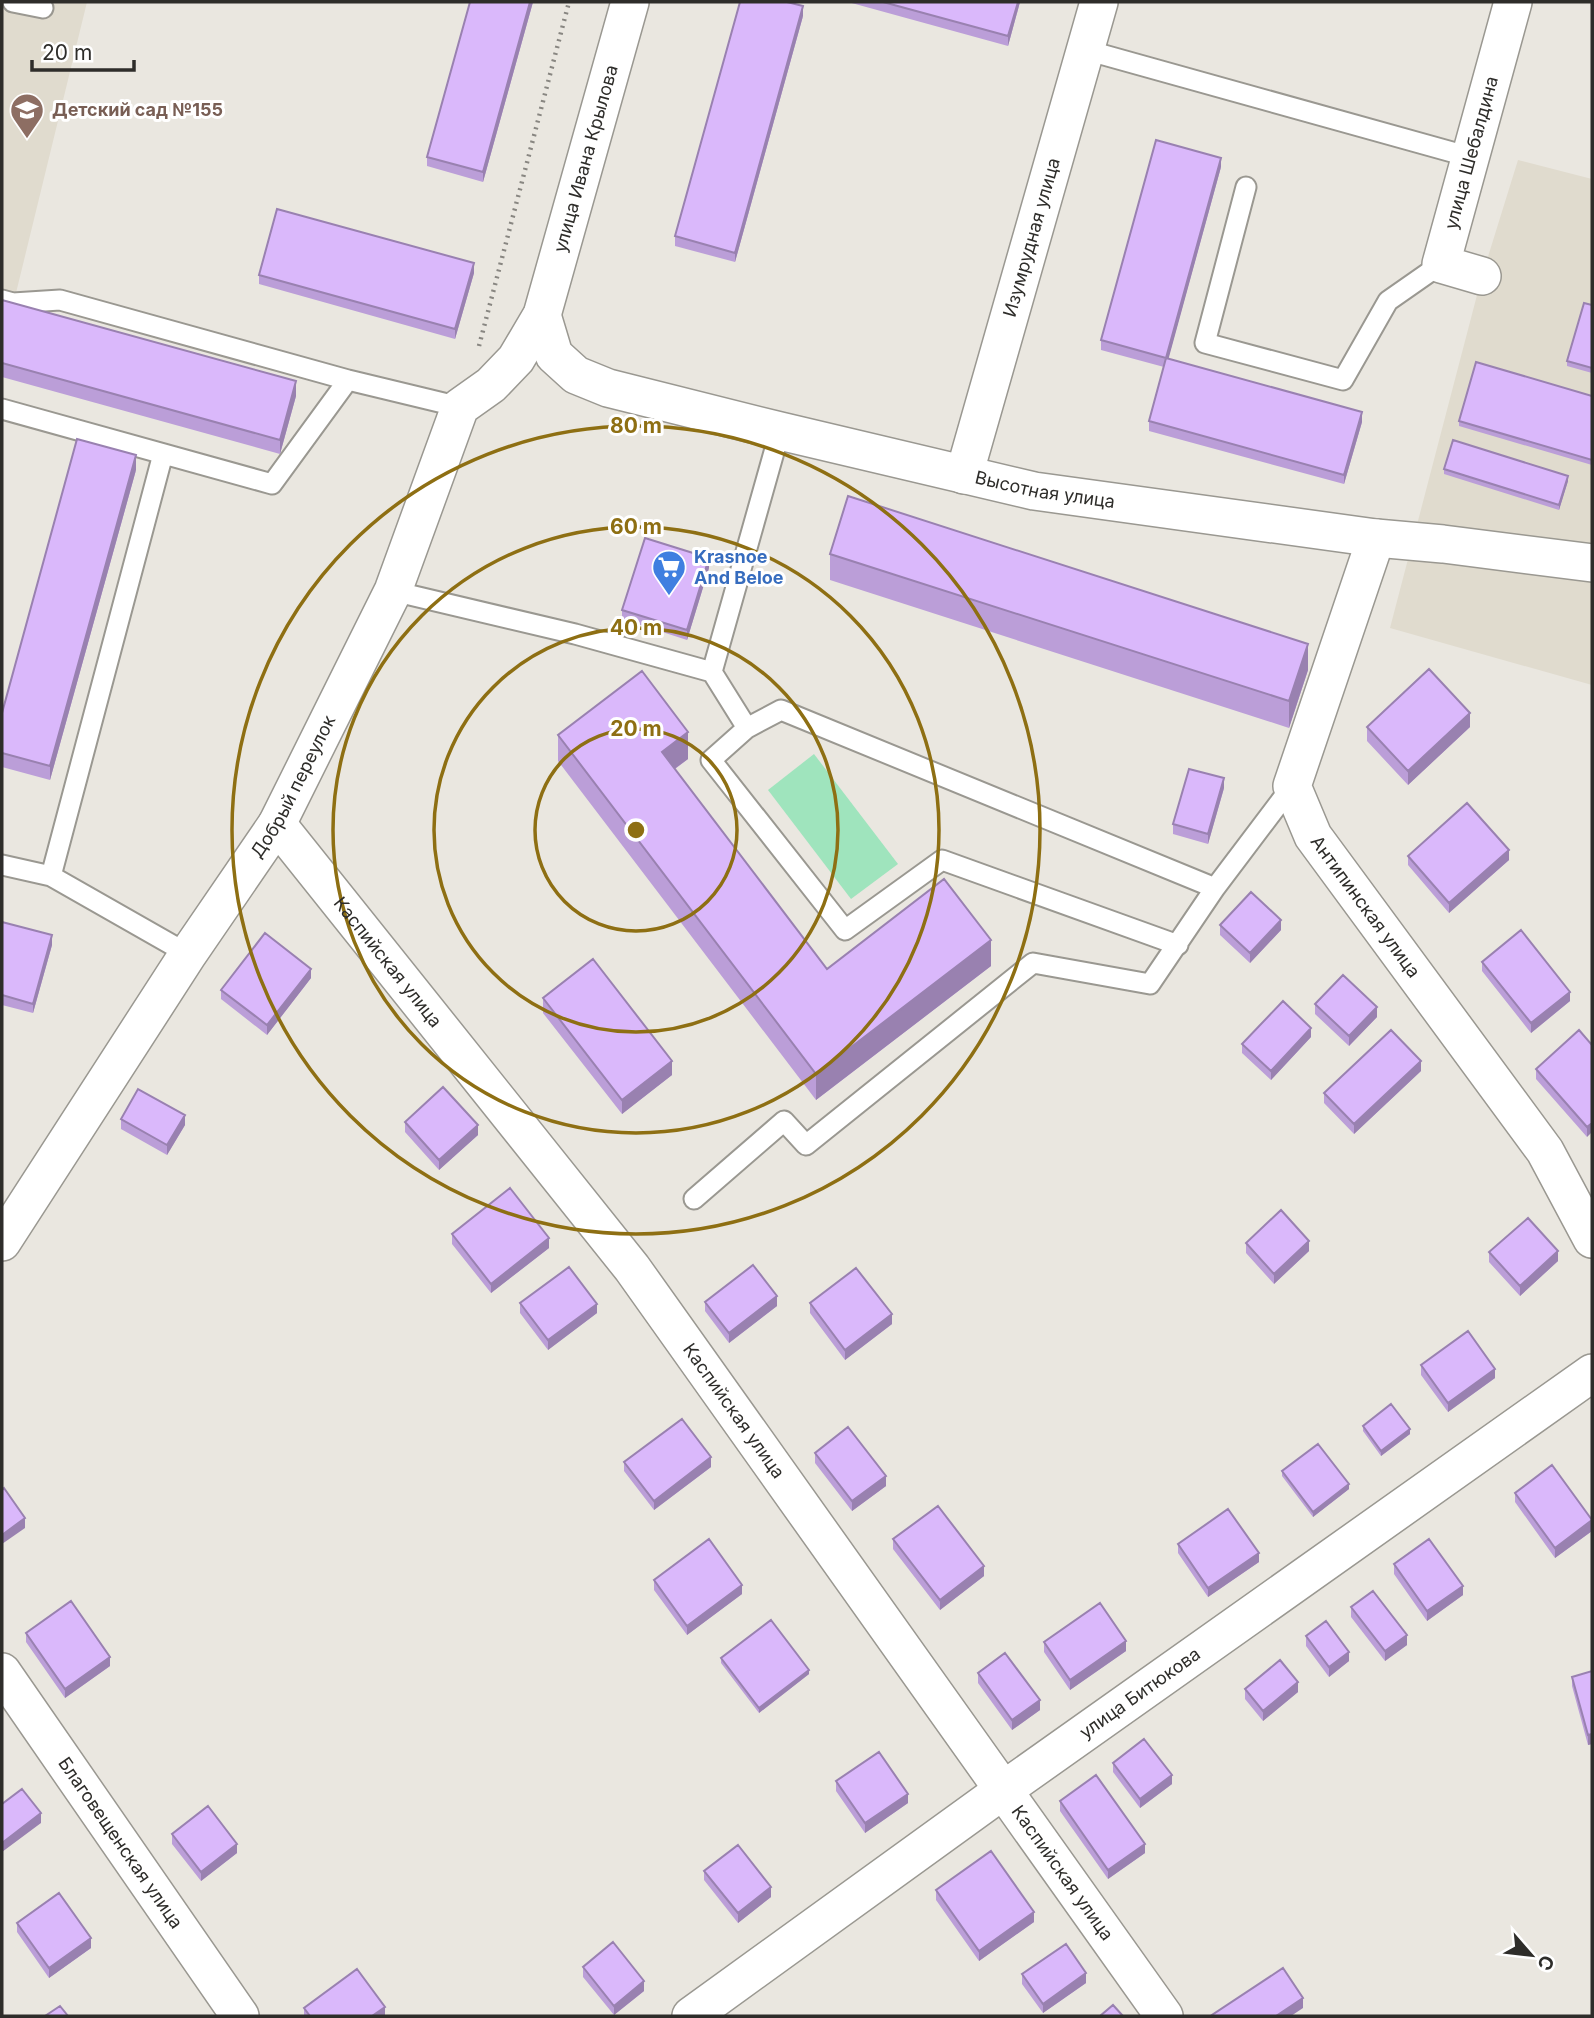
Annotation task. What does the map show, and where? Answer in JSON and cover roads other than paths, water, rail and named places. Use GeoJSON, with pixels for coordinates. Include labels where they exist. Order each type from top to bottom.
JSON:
{"type":"FeatureCollection","features":[{"type":"Feature","properties":{"kind":"street","name":"улица Ивана Крылова"},"geometry":{"type":"LineString","coordinates":[[542,315],[629,2]]}},
{"type":"Feature","properties":{"kind":"street","name":"Изумрудная улица"},"geometry":{"type":"LineString","coordinates":[[964,475],[1099,2]]}},
{"type":"Feature","properties":{"kind":"street","name":"улица Шебалдина"},"geometry":{"type":"LineString","coordinates":[[1441,264],[1513,2]]}},
{"type":"Feature","properties":{"kind":"street"},"geometry":{"type":"LineString","coordinates":[[1441,264],[1482,276]]}},
{"type":"Feature","properties":{"kind":"street"},"geometry":{"type":"LineString","coordinates":[[460,407],[491,385],[516,359],[542,315]]}},
{"type":"Feature","properties":{"kind":"street","name":"Высотная улица"},"geometry":{"type":"LineString","coordinates":[[542,315],[554,355],[576,375],[608,388],[780,432],[1034,491],[1376,538],[1592,562]]}},
{"type":"Feature","properties":{"kind":"street","name":"Добрый переулок"},"geometry":{"type":"LineString","coordinates":[[2,1242],[188,954],[277,824],[393,591],[460,407]]}},
{"type":"Feature","properties":{"kind":"street"},"geometry":{"type":"LineString","coordinates":[[1292,786],[1376,538]]}},
{"type":"Feature","properties":{"kind":"street","name":"Антипинская улица"},"geometry":{"type":"LineString","coordinates":[[1292,786],[1313,836],[1545,1151],[1592,1239]]}},
{"type":"Feature","properties":{"kind":"street","name":"Каспийская улица"},"geometry":{"type":"LineString","coordinates":[[277,824],[632,1268],[1164,2016]]}},
{"type":"Feature","properties":{"kind":"street","name":"улица Битюкова"},"geometry":{"type":"LineString","coordinates":[[691,2016],[1002,1791],[1592,1373]]}},
{"type":"Feature","properties":{"kind":"street","name":"Благовещенская улица"},"geometry":{"type":"LineString","coordinates":[[2,1672],[240,2016]]}},
{"type":"Feature","properties":{"kind":"lane"},"geometry":{"type":"LineString","coordinates":[[13,2],[43,8]]}},
{"type":"Feature","properties":{"kind":"lane"},"geometry":{"type":"LineString","coordinates":[[1086,50],[1470,157]]}},
{"type":"Feature","properties":{"kind":"lane"},"geometry":{"type":"LineString","coordinates":[[1246,187],[1205,343],[1343,380],[1388,301],[1441,264]]}},
{"type":"Feature","properties":{"kind":"lane"},"geometry":{"type":"LineString","coordinates":[[2,300],[13,303],[60,300],[348,380],[460,407]]}},
{"type":"Feature","properties":{"kind":"lane"},"geometry":{"type":"LineString","coordinates":[[2,409],[272,484],[348,380]]}},
{"type":"Feature","properties":{"kind":"lane"},"geometry":{"type":"LineString","coordinates":[[712,672],[780,432]]}},
{"type":"Feature","properties":{"kind":"lane"},"geometry":{"type":"LineString","coordinates":[[51,876],[163,454]]}},
{"type":"Feature","properties":{"kind":"lane"},"geometry":{"type":"LineString","coordinates":[[393,591],[575,634],[712,672],[747,728]]}},
{"type":"Feature","properties":{"kind":"lane"},"geometry":{"type":"LineString","coordinates":[[1178,944],[942,860],[845,930],[711,760],[747,728],[781,710],[1216,888]]}},
{"type":"Feature","properties":{"kind":"lane"},"geometry":{"type":"LineString","coordinates":[[694,1199],[784,1121],[806,1145],[1033,963],[1150,984],[1216,888],[1292,786]]}},
{"type":"Feature","properties":{"kind":"lane"},"geometry":{"type":"LineString","coordinates":[[2,865],[51,876],[188,954]]}},
{"type":"Feature","properties":{"kind":"place","name":"Детский сад №155"},"geometry":{"type":"Point","coordinates":[27,140]}},
{"type":"Feature","properties":{"kind":"place","name":"Krasnoe And Beloe"},"geometry":{"type":"Point","coordinates":[669,597]}}]}
